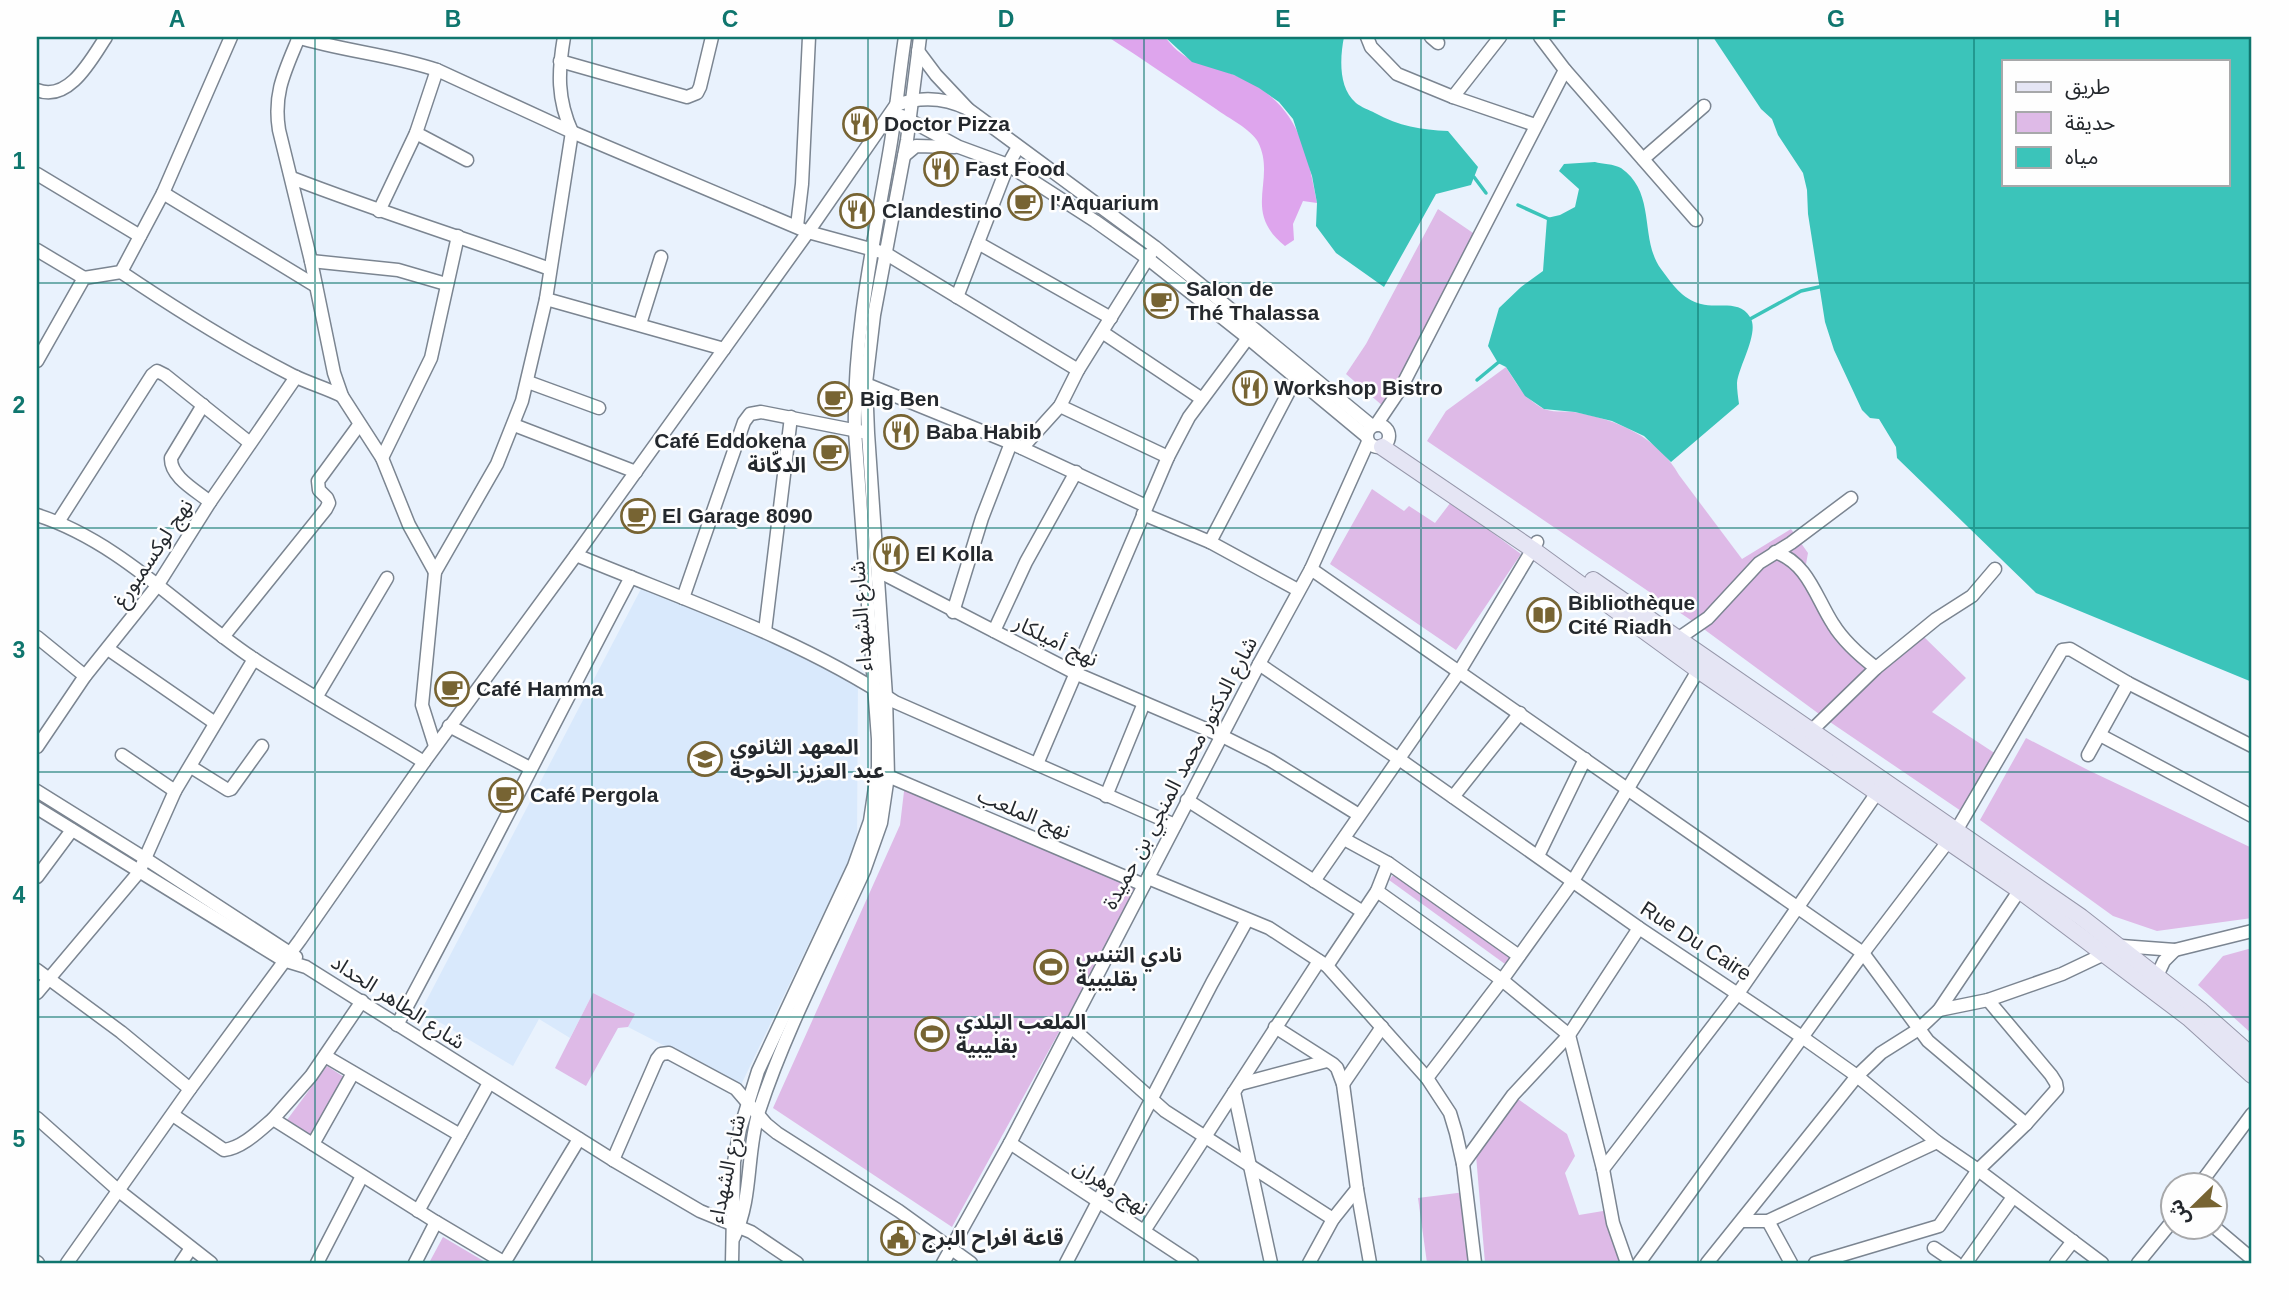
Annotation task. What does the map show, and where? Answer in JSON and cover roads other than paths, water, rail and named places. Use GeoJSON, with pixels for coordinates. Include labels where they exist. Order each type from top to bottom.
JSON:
{"type":"FeatureCollection","features":[{"type":"Feature","properties":{"kind":"main road"},"geometry":{"type":"LineString","coordinates":[[1378,437],[1463,497],[1678,638],[1702,663],[1811,731],[1881,787]]}},
{"type":"Feature","properties":{"kind":"main road"},"geometry":{"type":"LineString","coordinates":[[1535,545],[2023,885],[2121,946],[2252,1056]]}},
{"type":"Feature","properties":{"kind":"main road"},"geometry":{"type":"LineString","coordinates":[[2023,885],[2189,1018],[2252,1075]]}},
{"type":"Feature","properties":{"kind":"street"},"geometry":{"type":"LineString","coordinates":[[37,90],[51,92],[78,78],[106,37]]}},
{"type":"Feature","properties":{"kind":"street"},"geometry":{"type":"LineString","coordinates":[[121,272],[163,193],[231,37]]}},
{"type":"Feature","properties":{"kind":"street"},"geometry":{"type":"LineString","coordinates":[[435,572],[409,525],[382,458],[342,397],[334,373],[276,109],[282,81],[298,37],[437,70],[572,132],[802,229],[886,253],[1078,370]]}},
{"type":"Feature","properties":{"kind":"street"},"geometry":{"type":"LineString","coordinates":[[435,746],[422,705],[435,572],[475,505],[514,425],[528,382],[546,299],[572,132],[560,98],[560,61],[564,37]]}},
{"type":"Feature","properties":{"kind":"street"},"geometry":{"type":"LineString","coordinates":[[560,61],[688,97],[697,93],[700,87],[712,37]]}},
{"type":"Feature","properties":{"kind":"street"},"geometry":{"type":"LineString","coordinates":[[802,229],[809,37]]}},
{"type":"Feature","properties":{"kind":"street","name":"شارع الشهداء"},"geometry":{"type":"LineString","coordinates":[[873,281],[872,248],[896,109],[905,37]]}},
{"type":"Feature","properties":{"kind":"street","name":"شارع الشهداء"},"geometry":{"type":"LineString","coordinates":[[735,1229],[734,1162],[747,1103],[758,1071],[876,822],[878,767],[861,432],[860,315],[886,253],[920,37]]}},
{"type":"Feature","properties":{"kind":"street"},"geometry":{"type":"LineString","coordinates":[[1367,37],[1371,47],[1397,74],[1453,97],[1535,125]]}},
{"type":"Feature","properties":{"kind":"street"},"geometry":{"type":"LineString","coordinates":[[1453,97],[1500,37]]}},
{"type":"Feature","properties":{"kind":"street"},"geometry":{"type":"LineString","coordinates":[[1540,37],[1565,70],[1696,220]]}},
{"type":"Feature","properties":{"kind":"street"},"geometry":{"type":"LineString","coordinates":[[918,51],[968,109],[1252,333],[1378,437]]}},
{"type":"Feature","properties":{"kind":"street"},"geometry":{"type":"LineString","coordinates":[[379,211],[416,133],[437,70]]}},
{"type":"Feature","properties":{"kind":"street"},"geometry":{"type":"LineString","coordinates":[[1378,437],[1565,70]]}},
{"type":"Feature","properties":{"kind":"street"},"geometry":{"type":"LineString","coordinates":[[67,1263],[449,726],[724,349],[802,229],[896,109],[912,100],[947,100],[968,109]]}},
{"type":"Feature","properties":{"kind":"street"},"geometry":{"type":"LineString","coordinates":[[1643,159],[1704,106]]}},
{"type":"Feature","properties":{"kind":"street"},"geometry":{"type":"LineString","coordinates":[[896,109],[959,147],[1008,165],[1151,253]]}},
{"type":"Feature","properties":{"kind":"street"},"geometry":{"type":"LineString","coordinates":[[416,133],[467,160]]}},
{"type":"Feature","properties":{"kind":"street"},"geometry":{"type":"LineString","coordinates":[[903,156],[916,146],[959,147]]}},
{"type":"Feature","properties":{"kind":"street"},"geometry":{"type":"LineString","coordinates":[[957,297],[1008,165],[1018,147]]}},
{"type":"Feature","properties":{"kind":"street"},"geometry":{"type":"LineString","coordinates":[[37,174],[140,236]]}},
{"type":"Feature","properties":{"kind":"street"},"geometry":{"type":"LineString","coordinates":[[292,178],[379,211],[550,269]]}},
{"type":"Feature","properties":{"kind":"street"},"geometry":{"type":"LineString","coordinates":[[163,193],[316,286]]}},
{"type":"Feature","properties":{"kind":"street"},"geometry":{"type":"LineString","coordinates":[[382,458],[431,358],[458,236]]}},
{"type":"Feature","properties":{"kind":"street"},"geometry":{"type":"LineString","coordinates":[[978,243],[1111,318]]}},
{"type":"Feature","properties":{"kind":"street"},"geometry":{"type":"LineString","coordinates":[[37,250],[83,278],[121,272],[236,345],[296,377],[342,397]]}},
{"type":"Feature","properties":{"kind":"street"},"geometry":{"type":"LineString","coordinates":[[953,612],[982,519],[1017,445],[1060,406],[1078,370],[1151,253]]}},
{"type":"Feature","properties":{"kind":"street"},"geometry":{"type":"LineString","coordinates":[[640,324],[661,257]]}},
{"type":"Feature","properties":{"kind":"street"},"geometry":{"type":"LineString","coordinates":[[311,261],[398,270],[446,284]]}},
{"type":"Feature","properties":{"kind":"street"},"geometry":{"type":"LineString","coordinates":[[37,361],[83,278]]}},
{"type":"Feature","properties":{"kind":"street"},"geometry":{"type":"LineString","coordinates":[[546,299],[724,349]]}},
{"type":"Feature","properties":{"kind":"street"},"geometry":{"type":"LineString","coordinates":[[1102,332],[1202,399]]}},
{"type":"Feature","properties":{"kind":"street"},"geometry":{"type":"LineString","coordinates":[[1252,333],[1296,378],[1378,437]]}},
{"type":"Feature","properties":{"kind":"street"},"geometry":{"type":"LineString","coordinates":[[1037,764],[1168,457],[1189,417],[1252,333]]}},
{"type":"Feature","properties":{"kind":"street"},"geometry":{"type":"LineString","coordinates":[[58,522],[155,372],[161,372],[250,443]]}},
{"type":"Feature","properties":{"kind":"street","name":"نهج لوكسمبورغ"},"geometry":{"type":"LineString","coordinates":[[37,747],[85,676],[157,586],[210,502],[296,377]]}},
{"type":"Feature","properties":{"kind":"street"},"geometry":{"type":"LineString","coordinates":[[1210,542],[1296,378]]}},
{"type":"Feature","properties":{"kind":"street"},"geometry":{"type":"LineString","coordinates":[[528,382],[599,408]]}},
{"type":"Feature","properties":{"kind":"street"},"geometry":{"type":"LineString","coordinates":[[860,382],[1017,445],[1076,472],[1298,590]]}},
{"type":"Feature","properties":{"kind":"street"},"geometry":{"type":"LineString","coordinates":[[203,405],[170,464],[174,472],[210,502]]}},
{"type":"Feature","properties":{"kind":"street"},"geometry":{"type":"LineString","coordinates":[[1060,406],[1168,457]]}},
{"type":"Feature","properties":{"kind":"street"},"geometry":{"type":"LineString","coordinates":[[683,597],[744,422],[755,412],[861,432]]}},
{"type":"Feature","properties":{"kind":"street"},"geometry":{"type":"LineString","coordinates":[[765,631],[791,417]]}},
{"type":"Feature","properties":{"kind":"street"},"geometry":{"type":"LineString","coordinates":[[223,637],[326,509],[329,503],[319,491],[318,481],[359,425]]}},
{"type":"Feature","properties":{"kind":"street"},"geometry":{"type":"LineString","coordinates":[[514,425],[636,472]]}},
{"type":"Feature","properties":{"kind":"street","name":"شارع الشهداء"},"geometry":{"type":"LineString","coordinates":[[735,1229],[758,1115],[771,1077],[864,872],[888,776],[886,696],[877,571],[861,432]]}},
{"type":"Feature","properties":{"kind":"street","name":"شارع الدكتور محمد المنجي بن حميدة"},"geometry":{"type":"LineString","coordinates":[[943,1263],[1010,1143],[1187,800],[1311,569],[1350,484],[1378,437]]}},
{"type":"Feature","properties":{"kind":"street"},"geometry":{"type":"LineString","coordinates":[[994,631],[1026,562],[1076,472]]}},
{"type":"Feature","properties":{"kind":"street"},"geometry":{"type":"LineString","coordinates":[[1678,638],[1708,618],[1741,580],[1775,552],[1851,498]]}},
{"type":"Feature","properties":{"kind":"street"},"geometry":{"type":"LineString","coordinates":[[37,515],[58,522],[136,568],[254,659],[424,762]]}},
{"type":"Feature","properties":{"kind":"street"},"geometry":{"type":"LineString","coordinates":[[1314,881],[1459,672],[1535,545]]}},
{"type":"Feature","properties":{"kind":"street"},"geometry":{"type":"LineString","coordinates":[[1775,552],[1787,556],[1802,570],[1845,640],[1876,668]]}},
{"type":"Feature","properties":{"kind":"street"},"geometry":{"type":"LineString","coordinates":[[576,555],[765,631],[873,687],[895,702],[1175,825]]}},
{"type":"Feature","properties":{"kind":"street"},"geometry":{"type":"LineString","coordinates":[[1311,569],[1863,953],[1938,1051],[2026,1124]]}},
{"type":"Feature","properties":{"kind":"street"},"geometry":{"type":"LineString","coordinates":[[1811,731],[1876,668],[1936,619],[1972,596],[1995,569]]}},
{"type":"Feature","properties":{"kind":"street","name":"نهج أميلكار"},"geometry":{"type":"LineString","coordinates":[[877,571],[1077,674],[1222,736],[1270,760],[1359,815]]}},
{"type":"Feature","properties":{"kind":"street"},"geometry":{"type":"LineString","coordinates":[[397,1025],[488,856],[530,768],[631,577]]}},
{"type":"Feature","properties":{"kind":"street"},"geometry":{"type":"LineString","coordinates":[[317,696],[387,578]]}},
{"type":"Feature","properties":{"kind":"street"},"geometry":{"type":"LineString","coordinates":[[37,637],[85,676]]}},
{"type":"Feature","properties":{"kind":"street"},"geometry":{"type":"LineString","coordinates":[[108,649],[215,723]]}},
{"type":"Feature","properties":{"kind":"street"},"geometry":{"type":"LineString","coordinates":[[1639,1263],[1863,953],[1952,836],[2062,650],[2070,649],[2128,683],[2252,746]]}},
{"type":"Feature","properties":{"kind":"street"},"geometry":{"type":"LineString","coordinates":[[37,993],[139,872],[175,791],[254,659]]}},
{"type":"Feature","properties":{"kind":"street"},"geometry":{"type":"LineString","coordinates":[[1427,1078],[1573,881],[1702,663]]}},
{"type":"Feature","properties":{"kind":"street","name":"Rue Du Caire"},"geometry":{"type":"LineString","coordinates":[[1259,664],[1639,928],[1739,992],[1857,1076],[1937,1142],[2102,1263]]}},
{"type":"Feature","properties":{"kind":"street"},"geometry":{"type":"LineString","coordinates":[[2088,755],[2128,683]]}},
{"type":"Feature","properties":{"kind":"street"},"geometry":{"type":"LineString","coordinates":[[1106,796],[1144,703]]}},
{"type":"Feature","properties":{"kind":"street"},"geometry":{"type":"LineString","coordinates":[[1453,797],[1520,713]]}},
{"type":"Feature","properties":{"kind":"street"},"geometry":{"type":"LineString","coordinates":[[449,726],[530,768]]}},
{"type":"Feature","properties":{"kind":"street"},"geometry":{"type":"LineString","coordinates":[[2100,735],[2252,816]]}},
{"type":"Feature","properties":{"kind":"street"},"geometry":{"type":"LineString","coordinates":[[191,767],[228,790],[234,789],[262,746]]}},
{"type":"Feature","properties":{"kind":"street"},"geometry":{"type":"LineString","coordinates":[[121,755],[175,791]]}},
{"type":"Feature","properties":{"kind":"street"},"geometry":{"type":"LineString","coordinates":[[1538,856],[1585,759]]}},
{"type":"Feature","properties":{"kind":"street","name":"نهج الملعب"},"geometry":{"type":"LineString","coordinates":[[888,776],[1146,882],[1269,928],[1323,964],[1427,1078],[1450,1113],[1463,1164],[1475,1263]]}},
{"type":"Feature","properties":{"kind":"street"},"geometry":{"type":"LineString","coordinates":[[1603,1169],[1739,992],[1881,787]]}},
{"type":"Feature","properties":{"kind":"street"},"geometry":{"type":"LineString","coordinates":[[37,791],[146,859],[287,955]]}},
{"type":"Feature","properties":{"kind":"street"},"geometry":{"type":"LineString","coordinates":[[1187,800],[1363,912]]}},
{"type":"Feature","properties":{"kind":"street","name":"شارع الطاهر الحداد"},"geometry":{"type":"LineString","coordinates":[[37,808],[139,872],[287,955],[612,1160],[700,1211],[764,1240],[797,1263]]}},
{"type":"Feature","properties":{"kind":"street"},"geometry":{"type":"LineString","coordinates":[[37,876],[72,830]]}},
{"type":"Feature","properties":{"kind":"street"},"geometry":{"type":"LineString","coordinates":[[1344,838],[1388,863],[1519,956]]}},
{"type":"Feature","properties":{"kind":"street"},"geometry":{"type":"LineString","coordinates":[[1144,1231],[1275,1027],[1377,891],[1388,863]]}},
{"type":"Feature","properties":{"kind":"street"},"geometry":{"type":"LineString","coordinates":[[1712,1261],[1857,1076],[1881,1053],[1919,1028],[1939,1010],[2023,885]]}},
{"type":"Feature","properties":{"kind":"street"},"geometry":{"type":"LineString","coordinates":[[1377,891],[1502,980],[1569,1035],[1603,1169],[1613,1223],[1627,1263]]}},
{"type":"Feature","properties":{"kind":"street"},"geometry":{"type":"LineString","coordinates":[[1066,1263],[1248,919]]}},
{"type":"Feature","properties":{"kind":"street"},"geometry":{"type":"LineString","coordinates":[[1463,1164],[1513,1095],[1569,1035],[1639,928]]}},
{"type":"Feature","properties":{"kind":"street"},"geometry":{"type":"LineString","coordinates":[[1939,1010],[1988,1000],[2062,974],[2121,946],[2175,950],[2252,930]]}},
{"type":"Feature","properties":{"kind":"street"},"geometry":{"type":"LineString","coordinates":[[2157,976],[2164,961],[2175,950]]}},
{"type":"Feature","properties":{"kind":"street"},"geometry":{"type":"LineString","coordinates":[[37,970],[121,1032],[190,1089]]}},
{"type":"Feature","properties":{"kind":"street"},"geometry":{"type":"LineString","coordinates":[[1815,1263],[1939,1226],[1978,1170],[2026,1124],[2057,1089],[2056,1083],[1988,1000]]}},
{"type":"Feature","properties":{"kind":"street"},"geometry":{"type":"LineString","coordinates":[[173,1115],[224,1150],[248,1139],[273,1119],[299,1091],[362,1002]]}},
{"type":"Feature","properties":{"kind":"street"},"geometry":{"type":"LineString","coordinates":[[1070,1026],[1152,1101],[1334,1219]]}},
{"type":"Feature","properties":{"kind":"street"},"geometry":{"type":"LineString","coordinates":[[1275,1027],[1337,1068],[1343,1084],[1370,1263]]}},
{"type":"Feature","properties":{"kind":"street"},"geometry":{"type":"LineString","coordinates":[[1343,1084],[1382,1027]]}},
{"type":"Feature","properties":{"kind":"street"},"geometry":{"type":"LineString","coordinates":[[612,1160],[661,1054],[669,1053],[736,1089],[777,1133],[951,1247],[971,1263]]}},
{"type":"Feature","properties":{"kind":"street"},"geometry":{"type":"LineString","coordinates":[[325,1056],[460,1135]]}},
{"type":"Feature","properties":{"kind":"street"},"geometry":{"type":"LineString","coordinates":[[1237,1088],[1327,1061]]}},
{"type":"Feature","properties":{"kind":"street"},"geometry":{"type":"LineString","coordinates":[[313,1144],[353,1073]]}},
{"type":"Feature","properties":{"kind":"street"},"geometry":{"type":"LineString","coordinates":[[418,1211],[489,1083]]}},
{"type":"Feature","properties":{"kind":"street"},"geometry":{"type":"LineString","coordinates":[[1237,1088],[1250,1166],[1271,1263]]}},
{"type":"Feature","properties":{"kind":"street"},"geometry":{"type":"LineString","coordinates":[[2211,1170],[2252,1114]]}},
{"type":"Feature","properties":{"kind":"street"},"geometry":{"type":"LineString","coordinates":[[37,1118],[119,1191],[211,1263]]}},
{"type":"Feature","properties":{"kind":"street"},"geometry":{"type":"LineString","coordinates":[[273,1119],[436,1223],[505,1263],[579,1139]]}},
{"type":"Feature","properties":{"kind":"street"},"geometry":{"type":"LineString","coordinates":[[1742,1221],[1768,1221],[1937,1142]]}},
{"type":"Feature","properties":{"kind":"street","name":"نهج وهران"},"geometry":{"type":"LineString","coordinates":[[1010,1143],[1192,1263]]}},
{"type":"Feature","properties":{"kind":"street"},"geometry":{"type":"LineString","coordinates":[[317,1263],[362,1176]]}},
{"type":"Feature","properties":{"kind":"street"},"geometry":{"type":"LineString","coordinates":[[1309,1263],[1334,1219],[1357,1189]]}},
{"type":"Feature","properties":{"kind":"street"},"geometry":{"type":"LineString","coordinates":[[1966,1263],[2013,1197]]}},
{"type":"Feature","properties":{"kind":"street"},"geometry":{"type":"LineString","coordinates":[[1768,1221],[1791,1263]]}},
{"type":"Feature","properties":{"kind":"street"},"geometry":{"type":"LineString","coordinates":[[415,1263],[436,1223]]}},
{"type":"Feature","properties":{"kind":"street"},"geometry":{"type":"LineString","coordinates":[[729,1260],[735,1229]]}},
{"type":"Feature","properties":{"kind":"street"},"geometry":{"type":"LineString","coordinates":[[2138,1263],[2160,1236]]}},
{"type":"Feature","properties":{"kind":"street"},"geometry":{"type":"LineString","coordinates":[[2229,1240],[2252,1259]]}},
{"type":"Feature","properties":{"kind":"street"},"geometry":{"type":"LineString","coordinates":[[2056,1263],[2073,1241]]}},
{"type":"Feature","properties":{"kind":"street"},"geometry":{"type":"LineString","coordinates":[[181,1263],[191,1248]]}},
{"type":"Feature","properties":{"kind":"street"},"geometry":{"type":"LineString","coordinates":[[1934,1248],[1956,1263]]}},
{"type":"Feature","properties":{"kind":"water"},"geometry":{"type":"Polygon","coordinates":[[[1165,37],[1344,37],[1342,72],[1350,97],[1360,106],[1393,121],[1419,128],[1448,131],[1478,167],[1471,185],[1436,194],[1384,287],[1336,253],[1316,226],[1317,203],[1312,176],[1293,119],[1279,102],[1234,75],[1192,62],[1165,37]]]}},
{"type":"Feature","properties":{"kind":"water"},"geometry":{"type":"Polygon","coordinates":[[[1713,37],[2252,37],[2252,682],[2036,593],[1897,458],[1896,447],[1879,419],[1870,418],[1862,410],[1834,350],[1825,322],[1803,173],[1778,135],[1772,119],[1761,109],[1713,37]]]}},
{"type":"Feature","properties":{"kind":"water"},"geometry":{"type":"Polygon","coordinates":[[[1595,162],[1621,168],[1632,178],[1644,203],[1654,257],[1678,290],[1688,299],[1701,304],[1740,308],[1750,317],[1752,323],[1751,340],[1737,383],[1739,404],[1671,462],[1644,436],[1612,421],[1575,412],[1544,409],[1525,396],[1488,346],[1499,308],[1543,271],[1547,218],[1575,207],[1579,189],[1559,171],[1564,164],[1595,162]]]}},
{"type":"Feature","properties":{"kind":"waterway"},"geometry":{"type":"LineString","coordinates":[[1474,177],[1486,193]]}},
{"type":"Feature","properties":{"kind":"waterway"},"geometry":{"type":"LineString","coordinates":[[1518,205],[1551,220]]}},
{"type":"Feature","properties":{"kind":"waterway"},"geometry":{"type":"LineString","coordinates":[[1750,319],[1801,291],[1819,287]]}},
{"type":"Feature","properties":{"kind":"waterway"},"geometry":{"type":"LineString","coordinates":[[1477,380],[1500,361]]}},
{"type":"Feature","properties":{"kind":"place","name":"Doctor Pizza"},"geometry":{"type":"Point","coordinates":[860,124]}},
{"type":"Feature","properties":{"kind":"place","name":"Fast Food"},"geometry":{"type":"Point","coordinates":[941,169]}},
{"type":"Feature","properties":{"kind":"place","name":"l'Aquarium"},"geometry":{"type":"Point","coordinates":[1025,203]}},
{"type":"Feature","properties":{"kind":"place","name":"Clandestino"},"geometry":{"type":"Point","coordinates":[857,211]}},
{"type":"Feature","properties":{"kind":"place","name":"Salon de Thé Thalassa"},"geometry":{"type":"Point","coordinates":[1161,301]}},
{"type":"Feature","properties":{"kind":"place","name":"Workshop Bistro"},"geometry":{"type":"Point","coordinates":[1250,388]}},
{"type":"Feature","properties":{"kind":"place","name":"Big Ben"},"geometry":{"type":"Point","coordinates":[835,399]}},
{"type":"Feature","properties":{"kind":"place","name":"Baba Habib"},"geometry":{"type":"Point","coordinates":[901,432]}},
{"type":"Feature","properties":{"kind":"place","name":"Café Eddokena الدكّانة"},"geometry":{"type":"Point","coordinates":[831,453]}},
{"type":"Feature","properties":{"kind":"place","name":"El Garage 8090"},"geometry":{"type":"Point","coordinates":[638,516]}},
{"type":"Feature","properties":{"kind":"place","name":"El Kolla"},"geometry":{"type":"Point","coordinates":[891,554]}},
{"type":"Feature","properties":{"kind":"place","name":"Bibliothèque Cité Riadh"},"geometry":{"type":"Point","coordinates":[1544,615]}},
{"type":"Feature","properties":{"kind":"place","name":"Café Hamma"},"geometry":{"type":"Point","coordinates":[452,689]}},
{"type":"Feature","properties":{"kind":"place","name":"المعهد الثانوي عبد العزيز الخوجة"},"geometry":{"type":"Point","coordinates":[705,759]}},
{"type":"Feature","properties":{"kind":"place","name":"Café Pergola"},"geometry":{"type":"Point","coordinates":[506,795]}},
{"type":"Feature","properties":{"kind":"place","name":"نادي التنس بقليبية"},"geometry":{"type":"Point","coordinates":[1051,967]}},
{"type":"Feature","properties":{"kind":"place","name":"الملعب البلدي بقليبية"},"geometry":{"type":"Point","coordinates":[932,1034]}},
{"type":"Feature","properties":{"kind":"place","name":"قاعة افراح البرج"},"geometry":{"type":"Point","coordinates":[898,1238]}}]}
